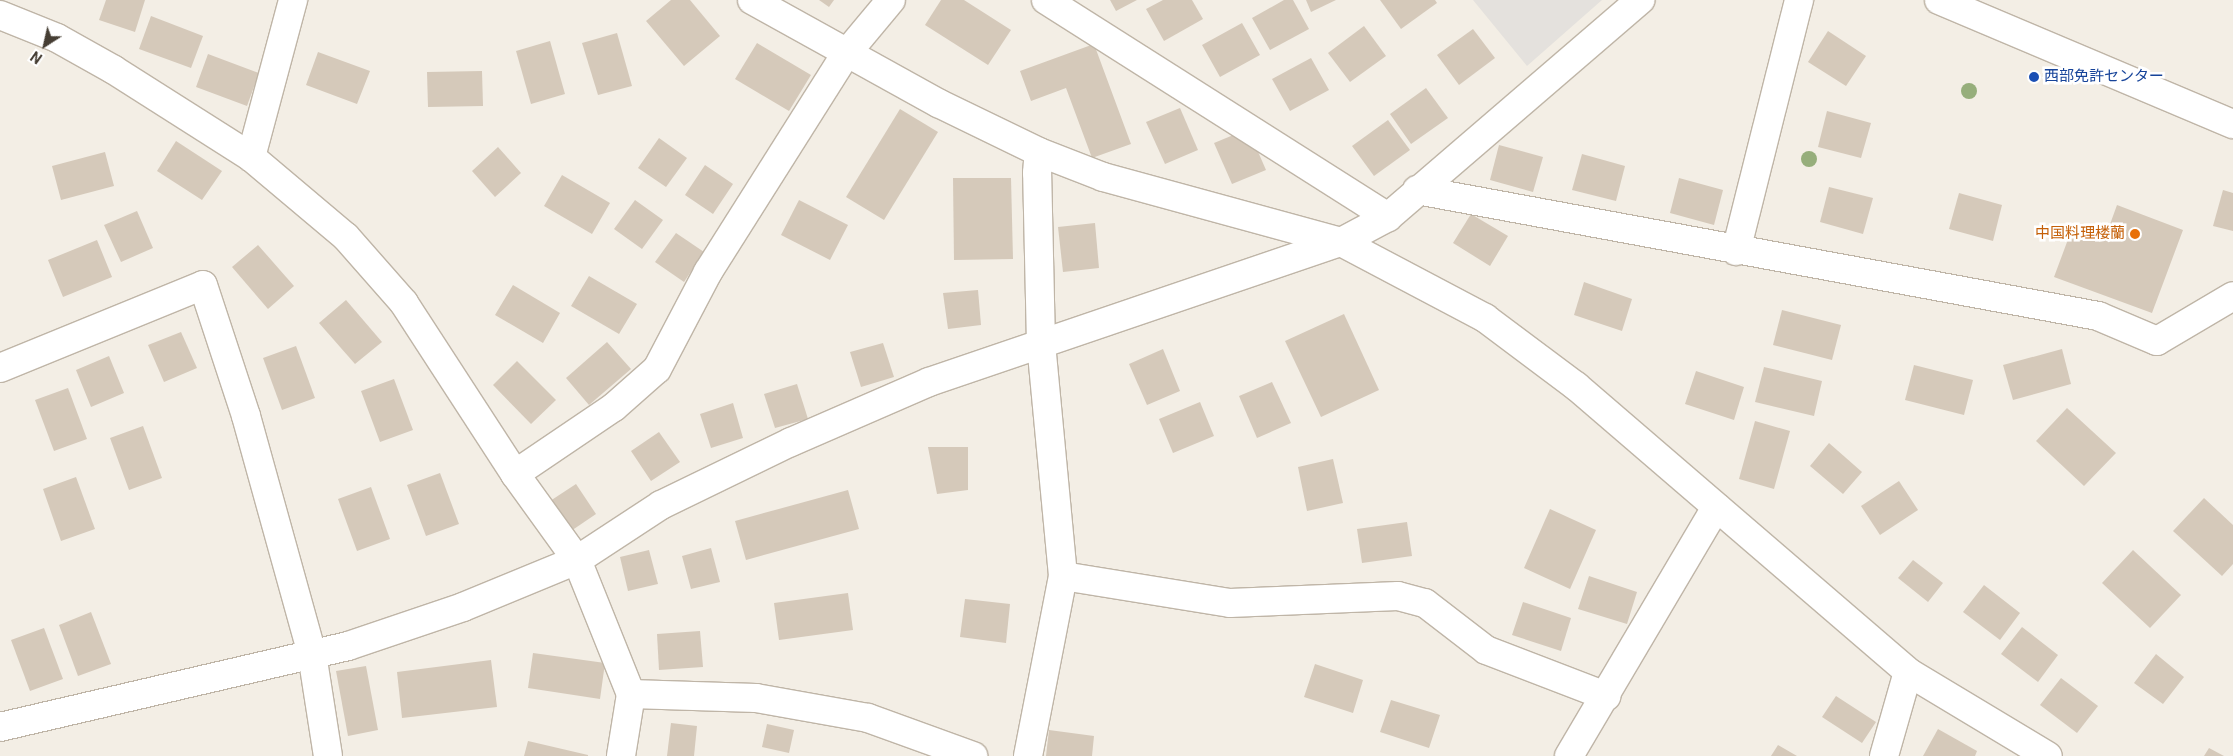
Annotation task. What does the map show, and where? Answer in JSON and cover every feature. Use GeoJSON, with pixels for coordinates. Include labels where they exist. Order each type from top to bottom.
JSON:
{"type":"FeatureCollection","features":[{"type":"Feature","properties":{"kind":"street"},"geometry":{"type":"LineString","coordinates":[[251,157],[293,0]]}},
{"type":"Feature","properties":{"kind":"street"},"geometry":{"type":"LineString","coordinates":[[752,0],[846,54],[1039,152],[1103,177],[1341,242],[1485,318],[1576,386],[1908,672],[2048,756]]}},
{"type":"Feature","properties":{"kind":"street"},"geometry":{"type":"LineString","coordinates":[[515,474],[614,407],[657,370],[708,272],[846,54],[891,0]]}},
{"type":"Feature","properties":{"kind":"street"},"geometry":{"type":"LineString","coordinates":[[1046,0],[1388,217]]}},
{"type":"Feature","properties":{"kind":"street"},"geometry":{"type":"LineString","coordinates":[[0,728],[348,646],[463,607],[577,560],[661,505],[791,442],[929,382],[1341,242],[1388,217],[1417,190],[1640,0]]}},
{"type":"Feature","properties":{"kind":"street"},"geometry":{"type":"LineString","coordinates":[[1736,251],[1799,0]]}},
{"type":"Feature","properties":{"kind":"street"},"geometry":{"type":"LineString","coordinates":[[1939,0],[2233,124]]}},
{"type":"Feature","properties":{"kind":"street"},"geometry":{"type":"LineString","coordinates":[[0,15],[57,38],[114,70],[251,157],[346,237],[404,303],[515,474],[577,560],[631,694],[621,756]]}},
{"type":"Feature","properties":{"kind":"street"},"geometry":{"type":"LineString","coordinates":[[1028,756],[1063,576],[1041,344],[1036,173],[1039,152]]}},
{"type":"Feature","properties":{"kind":"street"},"geometry":{"type":"LineString","coordinates":[[1417,190],[1736,251],[2098,316],[2157,342],[2233,296]]}},
{"type":"Feature","properties":{"kind":"street"},"geometry":{"type":"LineString","coordinates":[[0,368],[203,286],[246,416],[312,654],[328,756]]}},
{"type":"Feature","properties":{"kind":"street"},"geometry":{"type":"LineString","coordinates":[[1569,756],[1716,507]]}},
{"type":"Feature","properties":{"kind":"street"},"geometry":{"type":"LineString","coordinates":[[1063,576],[1230,603],[1398,596],[1424,603],[1486,650],[1606,696]]}},
{"type":"Feature","properties":{"kind":"street"},"geometry":{"type":"LineString","coordinates":[[1884,756],[1908,672]]}},
{"type":"Feature","properties":{"kind":"street"},"geometry":{"type":"LineString","coordinates":[[631,694],[756,698],[868,718],[973,756]]}},
{"type":"Feature","properties":{"kind":"shaded area"},"geometry":{"type":"Polygon","coordinates":[[[1473,0],[1602,0],[1527,66],[1473,0]]]}},
{"type":"Feature","properties":{"kind":"building"},"geometry":{"type":"Polygon","coordinates":[[[106,0],[145,0],[135,32],[99,20],[106,0]]]}},
{"type":"Feature","properties":{"kind":"building"},"geometry":{"type":"Polygon","coordinates":[[[671,0],[690,0],[720,36],[684,66],[646,21],[671,0]]]}},
{"type":"Feature","properties":{"kind":"building"},"geometry":{"type":"Polygon","coordinates":[[[819,0],[834,0],[829,7],[819,0]]]}},
{"type":"Feature","properties":{"kind":"building"},"geometry":{"type":"Polygon","coordinates":[[[941,0],[964,0],[1011,30],[988,65],[925,25],[941,0]]]}},
{"type":"Feature","properties":{"kind":"building"},"geometry":{"type":"Polygon","coordinates":[[[1110,0],[1137,0],[1116,11],[1110,0]]]}},
{"type":"Feature","properties":{"kind":"building"},"geometry":{"type":"Polygon","coordinates":[[[1163,0],[1192,0],[1203,19],[1164,41],[1146,9],[1163,0]]]}},
{"type":"Feature","properties":{"kind":"building"},"geometry":{"type":"Polygon","coordinates":[[[1284,0],[1293,0],[1309,29],[1270,50],[1252,18],[1284,0]]]}},
{"type":"Feature","properties":{"kind":"building"},"geometry":{"type":"Polygon","coordinates":[[[1306,0],[1336,0],[1311,12],[1306,0]]]}},
{"type":"Feature","properties":{"kind":"building"},"geometry":{"type":"Polygon","coordinates":[[[1380,0],[1435,0],[1437,3],[1401,29],[1380,0]]]}},
{"type":"Feature","properties":{"kind":"building"},"geometry":{"type":"Polygon","coordinates":[[[151,16],[203,36],[191,68],[139,49],[151,16]]]}},
{"type":"Feature","properties":{"kind":"building"},"geometry":{"type":"Polygon","coordinates":[[[1242,23],[1260,55],[1220,77],[1202,45],[1242,23]]]}},
{"type":"Feature","properties":{"kind":"building"},"geometry":{"type":"Polygon","coordinates":[[[1364,26],[1386,56],[1350,82],[1328,53],[1364,26]]]}},
{"type":"Feature","properties":{"kind":"building"},"geometry":{"type":"Polygon","coordinates":[[[1473,29],[1495,58],[1459,85],[1437,55],[1473,29]]]}},
{"type":"Feature","properties":{"kind":"building"},"geometry":{"type":"Polygon","coordinates":[[[1828,31],[1866,56],[1846,86],[1808,62],[1828,31]]]}},
{"type":"Feature","properties":{"kind":"building"},"geometry":{"type":"Polygon","coordinates":[[[617,33],[632,86],[598,95],[582,43],[617,33]]]}},
{"type":"Feature","properties":{"kind":"building"},"geometry":{"type":"Polygon","coordinates":[[[550,41],[565,94],[531,104],[516,51],[550,41]]]}},
{"type":"Feature","properties":{"kind":"building"},"geometry":{"type":"Polygon","coordinates":[[[757,43],[811,75],[789,111],[735,79],[757,43]]]}},
{"type":"Feature","properties":{"kind":"building"},"geometry":{"type":"Polygon","coordinates":[[[1094,44],[1131,144],[1092,158],[1066,88],[1031,101],[1020,71],[1094,44]]]}},
{"type":"Feature","properties":{"kind":"building"},"geometry":{"type":"Polygon","coordinates":[[[318,52],[370,71],[357,104],[306,85],[318,52]]]}},
{"type":"Feature","properties":{"kind":"building"},"geometry":{"type":"Polygon","coordinates":[[[208,54],[259,73],[247,106],[196,87],[208,54]]]}},
{"type":"Feature","properties":{"kind":"building"},"geometry":{"type":"Polygon","coordinates":[[[1311,58],[1329,90],[1290,111],[1272,79],[1311,58]]]}},
{"type":"Feature","properties":{"kind":"building"},"geometry":{"type":"Polygon","coordinates":[[[482,71],[483,106],[428,107],[427,72],[482,71]]]}},
{"type":"Feature","properties":{"kind":"building"},"geometry":{"type":"Polygon","coordinates":[[[1426,88],[1448,118],[1411,144],[1390,114],[1426,88]]]}},
{"type":"Feature","properties":{"kind":"building"},"geometry":{"type":"Polygon","coordinates":[[[1180,108],[1198,150],[1165,164],[1146,122],[1180,108]]]}},
{"type":"Feature","properties":{"kind":"building"},"geometry":{"type":"Polygon","coordinates":[[[900,109],[938,132],[884,220],[846,197],[900,109]]]}},
{"type":"Feature","properties":{"kind":"building"},"geometry":{"type":"Polygon","coordinates":[[[1827,111],[1871,123],[1861,158],[1818,147],[1827,111]]]}},
{"type":"Feature","properties":{"kind":"building"},"geometry":{"type":"Polygon","coordinates":[[[1388,120],[1410,150],[1374,176],[1352,146],[1388,120]]]}},
{"type":"Feature","properties":{"kind":"building"},"geometry":{"type":"Polygon","coordinates":[[[1248,129],[1266,170],[1232,184],[1214,143],[1248,129]]]}},
{"type":"Feature","properties":{"kind":"building"},"geometry":{"type":"Polygon","coordinates":[[[659,138],[687,158],[666,187],[638,168],[659,138]]]}},
{"type":"Feature","properties":{"kind":"building"},"geometry":{"type":"Polygon","coordinates":[[[176,141],[222,171],[202,200],[157,171],[176,141]]]}},
{"type":"Feature","properties":{"kind":"building"},"geometry":{"type":"Polygon","coordinates":[[[1499,145],[1543,157],[1533,192],[1490,180],[1499,145]]]}},
{"type":"Feature","properties":{"kind":"building"},"geometry":{"type":"Polygon","coordinates":[[[498,147],[521,173],[495,197],[472,171],[498,147]]]}},
{"type":"Feature","properties":{"kind":"building"},"geometry":{"type":"Polygon","coordinates":[[[105,152],[114,186],[61,200],[52,166],[105,152]]]}},
{"type":"Feature","properties":{"kind":"building"},"geometry":{"type":"Polygon","coordinates":[[[1582,154],[1625,166],[1616,201],[1572,190],[1582,154]]]}},
{"type":"Feature","properties":{"kind":"building"},"geometry":{"type":"Polygon","coordinates":[[[705,165],[733,184],[713,214],[685,195],[705,165]]]}},
{"type":"Feature","properties":{"kind":"building"},"geometry":{"type":"Polygon","coordinates":[[[562,175],[610,203],[592,234],[544,206],[562,175]]]}},
{"type":"Feature","properties":{"kind":"building"},"geometry":{"type":"Polygon","coordinates":[[[953,178],[1011,178],[1013,259],[954,260],[953,178]]]}},
{"type":"Feature","properties":{"kind":"building"},"geometry":{"type":"Polygon","coordinates":[[[1679,178],[1723,190],[1714,225],[1670,213],[1679,178]]]}},
{"type":"Feature","properties":{"kind":"building"},"geometry":{"type":"Polygon","coordinates":[[[1829,187],[1873,198],[1863,234],[1820,222],[1829,187]]]}},
{"type":"Feature","properties":{"kind":"building"},"geometry":{"type":"Polygon","coordinates":[[[2223,190],[2233,193],[2233,231],[2213,226],[2223,190]]]}},
{"type":"Feature","properties":{"kind":"building"},"geometry":{"type":"Polygon","coordinates":[[[1959,193],[2002,205],[1993,241],[1949,229],[1959,193]]]}},
{"type":"Feature","properties":{"kind":"building"},"geometry":{"type":"Polygon","coordinates":[[[635,200],[663,220],[642,249],[614,229],[635,200]]]}},
{"type":"Feature","properties":{"kind":"building"},"geometry":{"type":"Polygon","coordinates":[[[799,200],[848,225],[830,260],[781,235],[799,200]]]}},
{"type":"Feature","properties":{"kind":"building"},"geometry":{"type":"Polygon","coordinates":[[[2117,205],[2183,230],[2152,313],[2054,277],[2073,226],[2105,238],[2117,205]]]}},
{"type":"Feature","properties":{"kind":"building"},"geometry":{"type":"Polygon","coordinates":[[[137,211],[153,248],[121,262],[104,225],[137,211]]]}},
{"type":"Feature","properties":{"kind":"building"},"geometry":{"type":"Polygon","coordinates":[[[1471,214],[1508,236],[1490,266],[1453,243],[1471,214]]]}},
{"type":"Feature","properties":{"kind":"building"},"geometry":{"type":"Polygon","coordinates":[[[1095,223],[1099,268],[1063,272],[1058,227],[1095,223]]]}},
{"type":"Feature","properties":{"kind":"building"},"geometry":{"type":"Polygon","coordinates":[[[676,233],[704,252],[684,282],[655,262],[676,233]]]}},
{"type":"Feature","properties":{"kind":"building"},"geometry":{"type":"Polygon","coordinates":[[[97,240],[112,277],[63,297],[48,260],[97,240]]]}},
{"type":"Feature","properties":{"kind":"building"},"geometry":{"type":"Polygon","coordinates":[[[258,245],[294,286],[268,309],[232,267],[258,245]]]}},
{"type":"Feature","properties":{"kind":"building"},"geometry":{"type":"Polygon","coordinates":[[[589,276],[637,304],[619,334],[571,306],[589,276]]]}},
{"type":"Feature","properties":{"kind":"building"},"geometry":{"type":"Polygon","coordinates":[[[1584,282],[1632,299],[1622,331],[1574,315],[1584,282]]]}},
{"type":"Feature","properties":{"kind":"building"},"geometry":{"type":"Polygon","coordinates":[[[513,285],[560,313],[543,343],[495,315],[513,285]]]}},
{"type":"Feature","properties":{"kind":"building"},"geometry":{"type":"Polygon","coordinates":[[[978,290],[981,325],[948,329],[943,293],[978,290]]]}},
{"type":"Feature","properties":{"kind":"building"},"geometry":{"type":"Polygon","coordinates":[[[346,300],[382,342],[355,364],[319,323],[346,300]]]}},
{"type":"Feature","properties":{"kind":"building"},"geometry":{"type":"Polygon","coordinates":[[[1782,310],[1841,325],[1832,360],[1773,345],[1782,310]]]}},
{"type":"Feature","properties":{"kind":"building"},"geometry":{"type":"Polygon","coordinates":[[[1344,314],[1379,390],[1321,417],[1285,341],[1344,314]]]}},
{"type":"Feature","properties":{"kind":"building"},"geometry":{"type":"Polygon","coordinates":[[[181,332],[197,368],[164,382],[148,345],[181,332]]]}},
{"type":"Feature","properties":{"kind":"building"},"geometry":{"type":"Polygon","coordinates":[[[607,342],[631,369],[589,405],[566,378],[607,342]]]}},
{"type":"Feature","properties":{"kind":"building"},"geometry":{"type":"Polygon","coordinates":[[[883,343],[894,377],[861,387],[850,352],[883,343]]]}},
{"type":"Feature","properties":{"kind":"building"},"geometry":{"type":"Polygon","coordinates":[[[296,346],[315,398],[282,410],[263,358],[296,346]]]}},
{"type":"Feature","properties":{"kind":"building"},"geometry":{"type":"Polygon","coordinates":[[[1163,349],[1180,391],[1147,405],[1129,364],[1163,349]]]}},
{"type":"Feature","properties":{"kind":"building"},"geometry":{"type":"Polygon","coordinates":[[[2062,349],[2071,384],[2013,400],[2003,365],[2062,349]]]}},
{"type":"Feature","properties":{"kind":"building"},"geometry":{"type":"Polygon","coordinates":[[[109,356],[124,393],[91,407],[76,370],[109,356]]]}},
{"type":"Feature","properties":{"kind":"building"},"geometry":{"type":"Polygon","coordinates":[[[517,361],[556,400],[531,424],[493,385],[517,361]]]}},
{"type":"Feature","properties":{"kind":"building"},"geometry":{"type":"Polygon","coordinates":[[[1914,365],[1973,380],[1964,415],[1905,400],[1914,365]]]}},
{"type":"Feature","properties":{"kind":"building"},"geometry":{"type":"Polygon","coordinates":[[[1764,367],[1822,381],[1814,416],[1755,402],[1764,367]]]}},
{"type":"Feature","properties":{"kind":"building"},"geometry":{"type":"Polygon","coordinates":[[[1696,371],[1744,387],[1734,420],[1685,404],[1696,371]]]}},
{"type":"Feature","properties":{"kind":"building"},"geometry":{"type":"Polygon","coordinates":[[[394,379],[413,430],[380,442],[361,391],[394,379]]]}},
{"type":"Feature","properties":{"kind":"building"},"geometry":{"type":"Polygon","coordinates":[[[1272,382],[1291,423],[1257,438],[1239,396],[1272,382]]]}},
{"type":"Feature","properties":{"kind":"building"},"geometry":{"type":"Polygon","coordinates":[[[797,384],[808,419],[775,428],[764,394],[797,384]]]}},
{"type":"Feature","properties":{"kind":"building"},"geometry":{"type":"Polygon","coordinates":[[[68,388],[87,439],[54,451],[35,400],[68,388]]]}},
{"type":"Feature","properties":{"kind":"building"},"geometry":{"type":"Polygon","coordinates":[[[1200,402],[1214,436],[1173,453],[1159,419],[1200,402]]]}},
{"type":"Feature","properties":{"kind":"building"},"geometry":{"type":"Polygon","coordinates":[[[733,403],[743,438],[711,448],[700,414],[733,403]]]}},
{"type":"Feature","properties":{"kind":"building"},"geometry":{"type":"Polygon","coordinates":[[[2067,408],[2116,453],[2084,486],[2036,441],[2067,408]]]}},
{"type":"Feature","properties":{"kind":"building"},"geometry":{"type":"Polygon","coordinates":[[[1755,421],[1790,431],[1774,489],[1739,479],[1755,421]]]}},
{"type":"Feature","properties":{"kind":"building"},"geometry":{"type":"Polygon","coordinates":[[[143,426],[162,478],[129,490],[110,438],[143,426]]]}},
{"type":"Feature","properties":{"kind":"building"},"geometry":{"type":"Polygon","coordinates":[[[659,432],[680,462],[651,481],[631,451],[659,432]]]}},
{"type":"Feature","properties":{"kind":"building"},"geometry":{"type":"Polygon","coordinates":[[[1829,443],[1862,472],[1843,494],[1810,466],[1829,443]]]}},
{"type":"Feature","properties":{"kind":"building"},"geometry":{"type":"Polygon","coordinates":[[[928,447],[968,447],[968,490],[937,494],[928,447]]]}},
{"type":"Feature","properties":{"kind":"building"},"geometry":{"type":"Polygon","coordinates":[[[1333,459],[1343,503],[1307,511],[1298,467],[1333,459]]]}},
{"type":"Feature","properties":{"kind":"building"},"geometry":{"type":"Polygon","coordinates":[[[440,473],[459,524],[426,536],[407,485],[440,473]]]}},
{"type":"Feature","properties":{"kind":"building"},"geometry":{"type":"Polygon","coordinates":[[[76,477],[95,529],[61,541],[43,489],[76,477]]]}},
{"type":"Feature","properties":{"kind":"building"},"geometry":{"type":"Polygon","coordinates":[[[1899,481],[1918,510],[1880,535],[1861,506],[1899,481]]]}},
{"type":"Feature","properties":{"kind":"building"},"geometry":{"type":"Polygon","coordinates":[[[576,484],[596,514],[568,533],[547,503],[576,484]]]}},
{"type":"Feature","properties":{"kind":"building"},"geometry":{"type":"Polygon","coordinates":[[[371,487],[390,539],[357,551],[338,499],[371,487]]]}},
{"type":"Feature","properties":{"kind":"building"},"geometry":{"type":"Polygon","coordinates":[[[848,490],[859,529],[746,560],[735,521],[848,490]]]}},
{"type":"Feature","properties":{"kind":"building"},"geometry":{"type":"Polygon","coordinates":[[[2204,498],[2233,525],[2233,564],[2222,576],[2173,531],[2204,498]]]}},
{"type":"Feature","properties":{"kind":"building"},"geometry":{"type":"Polygon","coordinates":[[[1550,509],[1596,530],[1570,589],[1524,568],[1550,509]]]}},
{"type":"Feature","properties":{"kind":"building"},"geometry":{"type":"Polygon","coordinates":[[[1407,522],[1412,556],[1362,563],[1357,529],[1407,522]]]}},
{"type":"Feature","properties":{"kind":"building"},"geometry":{"type":"Polygon","coordinates":[[[711,548],[720,582],[691,589],[682,556],[711,548]]]}},
{"type":"Feature","properties":{"kind":"building"},"geometry":{"type":"Polygon","coordinates":[[[649,550],[658,584],[628,591],[620,557],[649,550]]]}},
{"type":"Feature","properties":{"kind":"building"},"geometry":{"type":"Polygon","coordinates":[[[2133,550],[2181,595],[2150,628],[2102,583],[2133,550]]]}},
{"type":"Feature","properties":{"kind":"building"},"geometry":{"type":"Polygon","coordinates":[[[1913,560],[1943,583],[1928,602],[1898,578],[1913,560]]]}},
{"type":"Feature","properties":{"kind":"building"},"geometry":{"type":"Polygon","coordinates":[[[1589,576],[1637,592],[1627,624],[1578,609],[1589,576]]]}},
{"type":"Feature","properties":{"kind":"building"},"geometry":{"type":"Polygon","coordinates":[[[1984,585],[2020,613],[2000,640],[1963,612],[1984,585]]]}},
{"type":"Feature","properties":{"kind":"building"},"geometry":{"type":"Polygon","coordinates":[[[848,593],[853,630],[779,640],[774,603],[848,593]]]}},
{"type":"Feature","properties":{"kind":"building"},"geometry":{"type":"Polygon","coordinates":[[[965,599],[1010,604],[1006,643],[960,637],[965,599]]]}},
{"type":"Feature","properties":{"kind":"building"},"geometry":{"type":"Polygon","coordinates":[[[1523,602],[1571,618],[1561,651],[1512,635],[1523,602]]]}},
{"type":"Feature","properties":{"kind":"building"},"geometry":{"type":"Polygon","coordinates":[[[91,612],[111,664],[78,676],[59,625],[91,612]]]}},
{"type":"Feature","properties":{"kind":"building"},"geometry":{"type":"Polygon","coordinates":[[[2022,627],[2058,655],[2038,682],[2001,654],[2022,627]]]}},
{"type":"Feature","properties":{"kind":"building"},"geometry":{"type":"Polygon","coordinates":[[[44,628],[63,679],[30,691],[11,640],[44,628]]]}},
{"type":"Feature","properties":{"kind":"building"},"geometry":{"type":"Polygon","coordinates":[[[700,631],[703,667],[659,670],[657,634],[700,631]]]}},
{"type":"Feature","properties":{"kind":"building"},"geometry":{"type":"Polygon","coordinates":[[[533,653],[605,663],[600,699],[528,688],[533,653]]]}},
{"type":"Feature","properties":{"kind":"building"},"geometry":{"type":"Polygon","coordinates":[[[2156,654],[2184,677],[2163,704],[2134,683],[2156,654]]]}},
{"type":"Feature","properties":{"kind":"building"},"geometry":{"type":"Polygon","coordinates":[[[491,660],[497,707],[402,718],[397,672],[491,660]]]}},
{"type":"Feature","properties":{"kind":"building"},"geometry":{"type":"Polygon","coordinates":[[[1315,664],[1363,680],[1353,713],[1304,697],[1315,664]]]}},
{"type":"Feature","properties":{"kind":"building"},"geometry":{"type":"Polygon","coordinates":[[[366,666],[378,730],[348,736],[336,671],[366,666]]]}},
{"type":"Feature","properties":{"kind":"building"},"geometry":{"type":"Polygon","coordinates":[[[2061,678],[2098,706],[2077,733],[2040,705],[2061,678]]]}},
{"type":"Feature","properties":{"kind":"building"},"geometry":{"type":"Polygon","coordinates":[[[1836,696],[1876,722],[1862,743],[1822,717],[1836,696]]]}},
{"type":"Feature","properties":{"kind":"building"},"geometry":{"type":"Polygon","coordinates":[[[1391,700],[1440,715],[1429,748],[1380,732],[1391,700]]]}},
{"type":"Feature","properties":{"kind":"building"},"geometry":{"type":"Polygon","coordinates":[[[671,723],[697,726],[694,756],[667,756],[671,723]]]}},
{"type":"Feature","properties":{"kind":"building"},"geometry":{"type":"Polygon","coordinates":[[[767,724],[794,730],[789,753],[762,747],[767,724]]]}},
{"type":"Feature","properties":{"kind":"building"},"geometry":{"type":"Polygon","coordinates":[[[1938,729],[1977,751],[1975,756],[1923,756],[1938,729]]]}},
{"type":"Feature","properties":{"kind":"building"},"geometry":{"type":"Polygon","coordinates":[[[1049,730],[1094,736],[1092,756],[1046,756],[1049,730]]]}},
{"type":"Feature","properties":{"kind":"building"},"geometry":{"type":"Polygon","coordinates":[[[528,741],[588,755],[588,756],[524,756],[528,741]]]}},
{"type":"Feature","properties":{"kind":"building"},"geometry":{"type":"Polygon","coordinates":[[[1778,745],[1797,756],[1771,756],[1778,745]]]}},
{"type":"Feature","properties":{"kind":"building"},"geometry":{"type":"Polygon","coordinates":[[[2209,748],[2224,756],[2204,756],[2209,748]]]}},
{"type":"Feature","properties":{"kind":"place","name":"西部免許センター"},"geometry":{"type":"Point","coordinates":[2034,77]}},
{"type":"Feature","properties":{"kind":"place","name":"中国料理楼蘭"},"geometry":{"type":"Point","coordinates":[2135,234]}}]}
